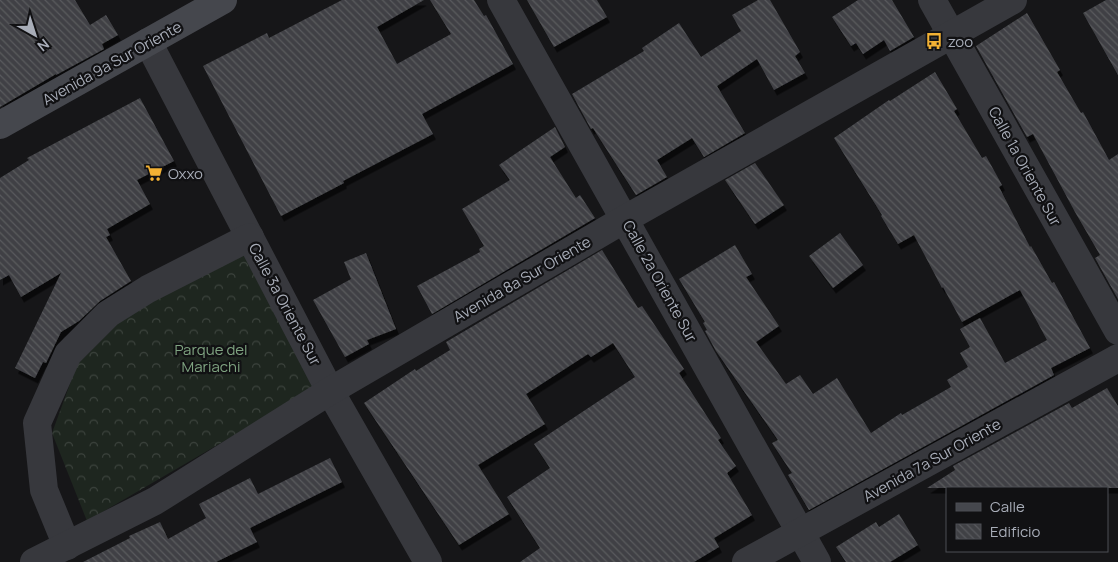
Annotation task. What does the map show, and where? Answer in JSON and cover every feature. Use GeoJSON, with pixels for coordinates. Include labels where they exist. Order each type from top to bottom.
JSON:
{"type":"FeatureCollection","features":[{"type":"Feature","properties":{"kind":"main road","name":"Avenida 9a Sur Oriente"},"geometry":{"type":"LineString","coordinates":[[0,125],[223,0]]}},
{"type":"Feature","properties":{"kind":"street","name":"Calle 2a Oriente Sur"},"geometry":{"type":"LineString","coordinates":[[501,0],[817,562]]}},
{"type":"Feature","properties":{"kind":"street","name":"Calle 1a Oriente Sur"},"geometry":{"type":"LineString","coordinates":[[932,0],[1118,332]]}},
{"type":"Feature","properties":{"kind":"street","name":"Avenida 8a Sur Oriente"},"geometry":{"type":"LineString","coordinates":[[34,562],[155,501],[330,391],[625,219],[1013,0]]}},
{"type":"Feature","properties":{"kind":"street","name":"Calle 3a Oriente Sur"},"geometry":{"type":"LineString","coordinates":[[148,42],[330,391],[428,562]]}},
{"type":"Feature","properties":{"kind":"street"},"geometry":{"type":"LineString","coordinates":[[67,546],[44,490],[37,423],[68,354],[108,314],[148,289],[250,237]]}},
{"type":"Feature","properties":{"kind":"street","name":"Avenida 7a Sur Oriente"},"geometry":{"type":"LineString","coordinates":[[746,562],[1118,358]]}},
{"type":"Feature","properties":{"kind":"green space","name":"Parque del Mariachi"},"geometry":{"type":"Polygon","coordinates":[[[244,245],[315,388],[87,521],[52,433],[78,362],[111,327],[244,245]]]}},
{"type":"Feature","properties":{"kind":"building"},"geometry":{"type":"Polygon","coordinates":[[[0,0],[75,0],[90,25],[106,15],[118,35],[102,44],[104,49],[56,74],[0,107],[0,0]]]}},
{"type":"Feature","properties":{"kind":"building"},"geometry":{"type":"Polygon","coordinates":[[[342,0],[424,0],[377,27],[397,64],[451,34],[430,0],[474,0],[484,16],[486,15],[513,64],[422,114],[433,134],[281,216],[203,66],[267,33],[269,38],[342,0]]]}},
{"type":"Feature","properties":{"kind":"building"},"geometry":{"type":"Polygon","coordinates":[[[527,0],[597,0],[607,17],[554,47],[527,0]]]}},
{"type":"Feature","properties":{"kind":"building"},"geometry":{"type":"Polygon","coordinates":[[[758,0],[770,0],[800,52],[795,56],[805,73],[774,90],[757,59],[717,86],[745,133],[704,157],[692,138],[657,160],[667,177],[636,195],[593,128],[591,129],[572,94],[644,51],[642,48],[679,23],[701,57],[741,31],[732,15],[758,0]]]}},
{"type":"Feature","properties":{"kind":"building"},"geometry":{"type":"Polygon","coordinates":[[[858,0],[892,0],[914,37],[890,51],[884,40],[863,54],[856,43],[851,46],[832,17],[858,0]]]}},
{"type":"Feature","properties":{"kind":"building"},"geometry":{"type":"Polygon","coordinates":[[[1106,0],[1118,0],[1118,75],[1083,13],[1106,0]]]}},
{"type":"Feature","properties":{"kind":"building"},"geometry":{"type":"Polygon","coordinates":[[[1027,13],[1060,70],[1057,72],[1081,113],[1083,112],[1109,160],[1118,154],[1118,299],[1095,258],[1100,255],[1033,134],[1027,137],[976,46],[1027,13]]]}},
{"type":"Feature","properties":{"kind":"building"},"geometry":{"type":"Polygon","coordinates":[[[935,72],[957,109],[954,111],[982,158],[986,156],[1002,185],[999,187],[1030,247],[1052,283],[1054,282],[1090,348],[1051,368],[1054,375],[809,510],[788,475],[792,473],[772,443],[778,440],[716,351],[705,331],[707,330],[703,323],[705,322],[679,279],[735,245],[752,274],[746,277],[779,326],[756,342],[786,384],[800,375],[813,394],[837,378],[871,433],[901,413],[902,415],[951,387],[947,380],[968,367],[960,353],[970,347],[960,329],[980,318],[1005,363],[1047,340],[1020,290],[962,322],[914,235],[898,244],[834,138],[889,100],[935,72]]]}},
{"type":"Feature","properties":{"kind":"building"},"geometry":{"type":"Polygon","coordinates":[[[140,98],[174,161],[137,180],[150,204],[107,229],[110,235],[106,237],[131,281],[100,301],[79,321],[61,332],[46,363],[43,362],[35,378],[15,368],[61,273],[21,297],[9,275],[0,280],[0,178],[29,160],[27,158],[140,98]]]}},
{"type":"Feature","properties":{"kind":"building"},"geometry":{"type":"Polygon","coordinates":[[[555,127],[565,147],[550,157],[576,198],[580,195],[595,218],[432,314],[417,286],[480,252],[479,249],[484,246],[462,209],[510,180],[499,165],[555,127]]]}},
{"type":"Feature","properties":{"kind":"building"},"geometry":{"type":"Polygon","coordinates":[[[755,163],[784,205],[755,224],[725,180],[755,163]]]}},
{"type":"Feature","properties":{"kind":"building"},"geometry":{"type":"Polygon","coordinates":[[[840,233],[863,265],[833,288],[809,256],[840,233]]]}},
{"type":"Feature","properties":{"kind":"building"},"geometry":{"type":"Polygon","coordinates":[[[602,250],[638,308],[642,306],[684,369],[679,373],[721,438],[718,440],[736,466],[727,473],[752,515],[714,538],[719,547],[694,562],[520,562],[540,548],[507,497],[550,468],[534,444],[635,377],[613,343],[591,357],[588,354],[526,394],[545,424],[478,465],[509,514],[459,545],[364,403],[415,369],[416,371],[450,350],[446,342],[602,250]]]}},
{"type":"Feature","properties":{"kind":"building"},"geometry":{"type":"Polygon","coordinates":[[[366,253],[396,329],[367,340],[369,344],[345,357],[313,300],[351,279],[344,262],[366,253]]]}},
{"type":"Feature","properties":{"kind":"building"},"geometry":{"type":"Polygon","coordinates":[[[1107,388],[1118,406],[1118,488],[927,488],[955,470],[953,466],[1069,403],[1072,408],[1107,388]]]}},
{"type":"Feature","properties":{"kind":"building"},"geometry":{"type":"Polygon","coordinates":[[[330,458],[342,482],[250,528],[257,542],[216,562],[83,562],[130,538],[129,536],[160,522],[168,539],[206,518],[199,504],[250,478],[258,494],[330,458]]]}},
{"type":"Feature","properties":{"kind":"building"},"geometry":{"type":"Polygon","coordinates":[[[899,514],[918,545],[890,562],[846,562],[836,547],[876,522],[879,527],[899,514]]]}},
{"type":"Feature","properties":{"kind":"place","name":"zoo"},"geometry":{"type":"Point","coordinates":[934,41]}},
{"type":"Feature","properties":{"kind":"place","name":"Oxxo"},"geometry":{"type":"Point","coordinates":[154,173]}}]}
